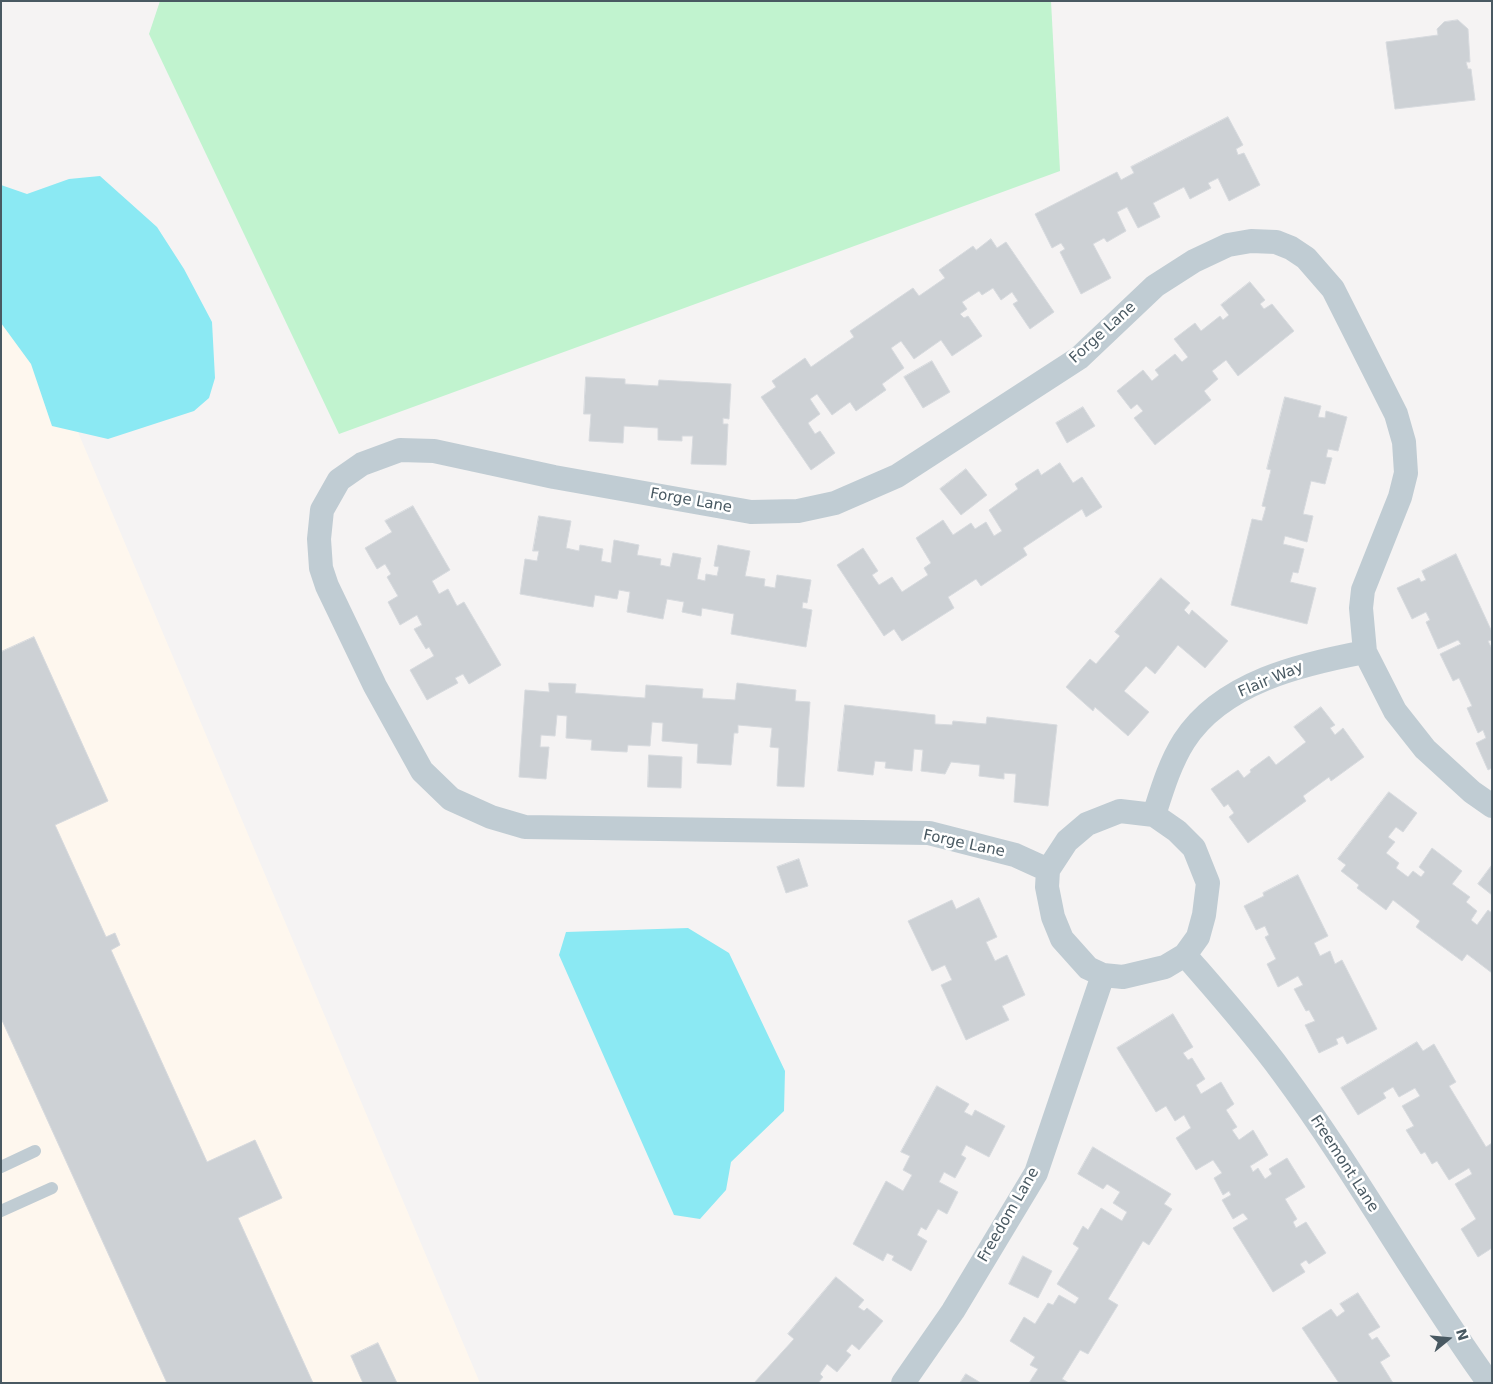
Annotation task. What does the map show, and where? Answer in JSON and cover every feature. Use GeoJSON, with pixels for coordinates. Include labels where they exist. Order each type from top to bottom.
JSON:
{"type":"FeatureCollection","features":[{"type":"Feature","properties":{"kind":"street","name":"Forge Lane"},"geometry":{"type":"LineString","coordinates":[[1048,870],[1015,855],[929,833],[525,827],[491,818],[463,806],[451,799],[422,771],[375,686],[327,586],[321,568],[322,510],[339,480],[362,464],[400,450],[434,451],[554,477],[750,512],[798,512],[835,504],[897,476],[1079,358],[1155,286],[1194,261],[1228,244],[1251,241],[1276,242],[1306,258],[1333,289],[1396,414],[1404,442],[1406,473],[1400,497],[1363,590],[1361,608],[1365,652],[1395,710],[1425,749],[1472,792],[1492,806]]}},
{"type":"Feature","properties":{"kind":"street","name":"Flair Way"},"geometry":{"type":"LineString","coordinates":[[1154,815],[1169,771],[1184,741],[1204,718],[1236,694],[1264,680],[1312,662],[1365,652]]}},
{"type":"Feature","properties":{"kind":"street"},"geometry":{"type":"LineString","coordinates":[[1120,811],[1154,815],[1177,831],[1194,848],[1208,883],[1204,915],[1198,937],[1185,955],[1164,967],[1123,977],[1103,975],[1088,968],[1062,939],[1053,917],[1047,887],[1048,870],[1067,842],[1087,824],[1120,811]]}},
{"type":"Feature","properties":{"kind":"street","name":"Freemont Lane"},"geometry":{"type":"LineString","coordinates":[[1185,955],[1282,1072],[1332,1145],[1455,1336],[1489,1383]]}},
{"type":"Feature","properties":{"kind":"street","name":"Freedom Lane"},"geometry":{"type":"LineString","coordinates":[[903,1383],[954,1311],[1036,1173],[1103,975]]}},
{"type":"Feature","properties":{"kind":"lane"},"geometry":{"type":"LineString","coordinates":[[1,1166],[35,1151]]}},
{"type":"Feature","properties":{"kind":"lane"},"geometry":{"type":"LineString","coordinates":[[1,1211],[52,1188]]}},
{"type":"Feature","properties":{"kind":"shaded area"},"geometry":{"type":"Polygon","coordinates":[[[1,250],[480,1383],[1,1383],[1,250]]]}},
{"type":"Feature","properties":{"kind":"green space"},"geometry":{"type":"Polygon","coordinates":[[[160,1],[1051,1],[1060,171],[339,434],[149,34],[160,1]]]}},
{"type":"Feature","properties":{"kind":"water"},"geometry":{"type":"Polygon","coordinates":[[[100,176],[157,227],[184,269],[212,322],[215,378],[209,398],[194,411],[108,439],[52,426],[31,364],[1,323],[1,185],[27,194],[69,179],[100,176]]]}},
{"type":"Feature","properties":{"kind":"water"},"geometry":{"type":"Polygon","coordinates":[[[688,928],[729,953],[785,1071],[784,1111],[731,1162],[726,1190],[700,1219],[674,1215],[559,955],[566,932],[688,928]]]}},
{"type":"Feature","properties":{"kind":"building"},"geometry":{"type":"Polygon","coordinates":[[[1458,20],[1468,29],[1470,62],[1466,62],[1468,69],[1471,69],[1475,100],[1395,109],[1386,42],[1438,35],[1437,29],[1444,22],[1458,20]]]}},
{"type":"Feature","properties":{"kind":"building"},"geometry":{"type":"Polygon","coordinates":[[[1228,117],[1243,145],[1236,149],[1238,155],[1244,153],[1260,185],[1229,201],[1218,178],[1208,183],[1211,188],[1190,199],[1184,187],[1153,203],[1160,217],[1138,228],[1127,207],[1117,212],[1126,231],[1107,242],[1104,238],[1093,244],[1111,278],[1081,294],[1060,252],[1065,249],[1061,243],[1052,248],[1035,214],[1117,172],[1121,180],[1134,173],[1131,167],[1228,117]]]}},
{"type":"Feature","properties":{"kind":"building"},"geometry":{"type":"Polygon","coordinates":[[[991,239],[997,248],[1006,242],[1054,312],[1030,329],[1013,304],[1018,301],[1012,292],[1001,300],[993,288],[982,295],[979,291],[962,302],[967,309],[960,314],[964,318],[968,316],[982,336],[952,356],[941,340],[914,359],[901,341],[891,348],[904,368],[882,384],[886,390],[856,411],[850,402],[832,415],[817,394],[810,399],[820,414],[808,423],[815,434],[820,431],[835,453],[811,470],[761,397],[776,387],[772,381],[805,358],[811,367],[854,337],[850,331],[913,288],[919,296],[945,278],[939,270],[973,246],[976,250],[991,239]]]}},
{"type":"Feature","properties":{"kind":"building"},"geometry":{"type":"Polygon","coordinates":[[[1250,282],[1265,300],[1260,304],[1264,309],[1272,304],[1294,331],[1238,376],[1226,360],[1212,371],[1218,379],[1204,391],[1211,400],[1155,445],[1134,418],[1143,411],[1137,404],[1131,409],[1117,391],[1143,370],[1152,381],[1159,375],[1155,370],[1175,354],[1182,362],[1188,357],[1174,339],[1195,323],[1201,331],[1220,316],[1223,320],[1229,315],[1221,305],[1250,282]]]}},
{"type":"Feature","properties":{"kind":"building"},"geometry":{"type":"Polygon","coordinates":[[[932,361],[950,392],[923,408],[904,377],[932,361]]]}},
{"type":"Feature","properties":{"kind":"building"},"geometry":{"type":"Polygon","coordinates":[[[586,377],[625,379],[625,384],[658,386],[659,380],[731,384],[729,419],[723,418],[723,424],[728,424],[726,465],[691,464],[693,436],[682,436],[682,441],[658,440],[658,428],[624,426],[623,443],[589,441],[591,414],[584,414],[586,377]]]}},
{"type":"Feature","properties":{"kind":"building"},"geometry":{"type":"Polygon","coordinates":[[[1285,397],[1321,406],[1318,417],[1325,418],[1326,411],[1347,417],[1338,451],[1328,449],[1326,457],[1332,458],[1325,484],[1311,481],[1303,514],[1313,516],[1307,542],[1285,536],[1283,544],[1304,549],[1298,573],[1293,572],[1290,582],[1316,588],[1307,624],[1231,605],[1252,519],[1262,521],[1266,507],[1262,506],[1271,470],[1267,469],[1285,397]]]}},
{"type":"Feature","properties":{"kind":"building"},"geometry":{"type":"Polygon","coordinates":[[[1083,407],[1095,426],[1067,443],[1056,423],[1083,407]]]}},
{"type":"Feature","properties":{"kind":"building"},"geometry":{"type":"Polygon","coordinates":[[[1060,463],[1073,483],[1082,477],[1102,507],[1086,517],[1082,509],[1023,548],[1027,555],[981,586],[976,579],[948,597],[954,608],[902,641],[894,629],[884,636],[837,565],[863,548],[878,571],[872,575],[879,585],[892,577],[902,592],[928,575],[924,568],[931,563],[916,538],[943,520],[953,535],[971,523],[975,529],[986,522],[994,536],[1002,531],[989,510],[1018,489],[1015,484],[1038,469],[1041,475],[1060,463]]]}},
{"type":"Feature","properties":{"kind":"building"},"geometry":{"type":"Polygon","coordinates":[[[966,469],[987,495],[961,515],[940,489],[966,469]]]}},
{"type":"Feature","properties":{"kind":"building"},"geometry":{"type":"Polygon","coordinates":[[[413,506],[450,570],[432,581],[439,594],[448,589],[457,606],[464,602],[501,665],[469,684],[463,674],[455,678],[458,683],[427,700],[410,670],[434,656],[429,647],[426,649],[414,629],[422,625],[417,615],[400,625],[388,602],[398,596],[387,577],[391,574],[385,564],[377,569],[365,548],[392,532],[385,521],[413,506]]]}},
{"type":"Feature","properties":{"kind":"building"},"geometry":{"type":"Polygon","coordinates":[[[539,516],[571,521],[566,548],[579,551],[580,545],[603,549],[601,561],[611,563],[614,540],[639,545],[637,555],[661,559],[660,565],[670,567],[673,553],[701,558],[697,579],[705,581],[706,574],[717,576],[719,567],[714,566],[718,545],[750,551],[745,576],[765,579],[764,586],[775,588],[777,575],[811,580],[807,603],[803,602],[802,608],[812,610],[806,647],[731,634],[734,614],[702,608],[701,616],[682,612],[684,602],[667,599],[663,619],[627,612],[630,592],[619,590],[617,599],[595,595],[593,607],[520,594],[525,559],[537,561],[539,551],[533,551],[539,516]]]}},
{"type":"Feature","properties":{"kind":"building"},"geometry":{"type":"Polygon","coordinates":[[[1456,554],[1492,632],[1492,640],[1488,641],[1492,649],[1492,768],[1488,770],[1476,743],[1486,738],[1483,730],[1478,733],[1467,708],[1472,706],[1459,678],[1453,681],[1440,654],[1461,644],[1458,640],[1438,649],[1426,622],[1430,620],[1426,612],[1412,619],[1397,588],[1419,578],[1421,582],[1426,580],[1422,571],[1456,554]]]}},
{"type":"Feature","properties":{"kind":"building"},"geometry":{"type":"Polygon","coordinates":[[[1161,578],[1190,603],[1184,610],[1189,615],[1192,610],[1228,641],[1205,668],[1178,645],[1155,674],[1146,666],[1124,691],[1149,712],[1128,736],[1095,707],[1093,711],[1066,687],[1090,659],[1096,664],[1120,636],[1115,632],[1161,578]]]}},
{"type":"Feature","properties":{"kind":"building"},"geometry":{"type":"Polygon","coordinates":[[[34,637],[108,801],[55,825],[106,937],[115,933],[120,945],[111,950],[207,1162],[255,1140],[282,1198],[238,1218],[313,1383],[167,1383],[1,1018],[1,652],[34,637]]]}},
{"type":"Feature","properties":{"kind":"building"},"geometry":{"type":"Polygon","coordinates":[[[549,683],[576,684],[575,693],[645,698],[646,685],[703,689],[702,698],[735,700],[737,683],[796,690],[795,701],[810,702],[804,787],[777,786],[779,748],[770,747],[772,728],[738,725],[738,733],[734,733],[731,765],[697,763],[698,744],[662,741],[663,723],[652,722],[650,746],[628,745],[627,752],[591,750],[592,740],[566,738],[567,716],[557,715],[555,736],[541,735],[540,747],[549,747],[546,779],[519,777],[525,690],[549,692],[549,683]]]}},
{"type":"Feature","properties":{"kind":"building"},"geometry":{"type":"Polygon","coordinates":[[[845,705],[935,715],[935,724],[952,725],[953,721],[986,724],[987,717],[1057,725],[1048,806],[1014,802],[1016,774],[1004,773],[1004,779],[979,776],[980,765],[951,762],[945,774],[921,771],[923,750],[914,749],[912,771],[885,768],[886,762],[875,761],[873,775],[838,771],[845,705]]]}},
{"type":"Feature","properties":{"kind":"building"},"geometry":{"type":"Polygon","coordinates":[[[1321,707],[1335,725],[1330,728],[1335,735],[1343,728],[1364,757],[1331,781],[1329,777],[1303,796],[1306,801],[1248,843],[1229,817],[1234,813],[1228,804],[1224,807],[1211,789],[1238,770],[1244,778],[1251,772],[1250,770],[1269,756],[1276,765],[1306,742],[1294,727],[1321,707]]]}},
{"type":"Feature","properties":{"kind":"building"},"geometry":{"type":"Polygon","coordinates":[[[649,755],[682,757],[681,788],[648,787],[649,755]]]}},
{"type":"Feature","properties":{"kind":"building"},"geometry":{"type":"Polygon","coordinates":[[[1389,792],[1417,813],[1403,832],[1396,827],[1388,837],[1395,842],[1386,853],[1399,863],[1396,868],[1408,877],[1413,871],[1421,877],[1425,872],[1419,867],[1432,848],[1462,871],[1452,884],[1470,897],[1466,902],[1477,911],[1471,920],[1477,925],[1488,910],[1492,913],[1492,973],[1467,954],[1462,961],[1416,927],[1420,921],[1393,900],[1386,910],[1357,888],[1359,885],[1341,871],[1346,865],[1338,859],[1389,792]]]}},
{"type":"Feature","properties":{"kind":"building"},"geometry":{"type":"Polygon","coordinates":[[[799,859],[808,886],[786,893],[777,867],[799,859]]]}},
{"type":"Feature","properties":{"kind":"building"},"geometry":{"type":"Polygon","coordinates":[[[1492,865],[1492,895],[1478,884],[1492,865]]]}},
{"type":"Feature","properties":{"kind":"building"},"geometry":{"type":"Polygon","coordinates":[[[1298,875],[1328,936],[1314,943],[1320,956],[1330,951],[1335,964],[1342,960],[1377,1029],[1347,1044],[1343,1036],[1336,1039],[1338,1044],[1319,1053],[1305,1025],[1315,1021],[1309,1010],[1306,1011],[1294,989],[1303,985],[1298,976],[1278,987],[1267,964],[1276,959],[1265,937],[1269,935],[1265,926],[1256,930],[1244,906],[1264,896],[1263,893],[1298,875]]]}},
{"type":"Feature","properties":{"kind":"building"},"geometry":{"type":"Polygon","coordinates":[[[979,898],[997,937],[986,942],[995,961],[1007,955],[1025,995],[1002,1006],[1009,1020],[966,1040],[941,985],[952,980],[945,965],[932,971],[908,921],[952,900],[956,909],[979,898]]]}},
{"type":"Feature","properties":{"kind":"building"},"geometry":{"type":"Polygon","coordinates":[[[1173,1014],[1193,1047],[1183,1053],[1188,1060],[1192,1058],[1205,1079],[1196,1085],[1201,1094],[1221,1082],[1234,1104],[1226,1110],[1237,1127],[1232,1130],[1239,1140],[1253,1130],[1268,1155],[1250,1166],[1253,1172],[1258,1168],[1265,1179],[1272,1174],[1269,1169],[1287,1158],[1305,1187],[1285,1199],[1297,1219],[1293,1222],[1296,1228],[1306,1222],[1326,1253],[1309,1264],[1306,1260],[1300,1264],[1305,1272],[1273,1292],[1233,1228],[1248,1219],[1243,1213],[1233,1219],[1222,1200],[1231,1195],[1229,1191],[1223,1195],[1214,1178],[1222,1173],[1213,1160],[1196,1170],[1176,1138],[1191,1128],[1184,1115],[1175,1121],[1166,1106],[1156,1112],[1117,1048],[1173,1014]]]}},
{"type":"Feature","properties":{"kind":"building"},"geometry":{"type":"Polygon","coordinates":[[[1417,1042],[1423,1051],[1434,1044],[1456,1082],[1449,1086],[1486,1147],[1492,1143],[1492,1248],[1478,1257],[1461,1229],[1476,1219],[1455,1184],[1472,1174],[1469,1168],[1449,1180],[1437,1161],[1432,1164],[1425,1152],[1421,1154],[1406,1130],[1414,1126],[1402,1106],[1420,1096],[1415,1088],[1399,1097],[1393,1087],[1383,1093],[1386,1098],[1358,1115],[1341,1088],[1417,1042]]]}},
{"type":"Feature","properties":{"kind":"building"},"geometry":{"type":"Polygon","coordinates":[[[937,1086],[969,1104],[964,1112],[972,1116],[975,1110],[1005,1126],[989,1157],[966,1145],[961,1155],[966,1158],[955,1178],[944,1172],[939,1182],[958,1192],[947,1214],[938,1209],[926,1230],[921,1227],[917,1235],[927,1241],[911,1271],[892,1260],[894,1256],[887,1253],[883,1261],[853,1244],[886,1181],[903,1191],[912,1175],[903,1170],[910,1156],[901,1152],[937,1086]]]}},
{"type":"Feature","properties":{"kind":"building"},"geometry":{"type":"Polygon","coordinates":[[[1093,1147],[1171,1194],[1164,1204],[1172,1209],[1149,1245],[1143,1241],[1108,1299],[1118,1305],[1088,1354],[1080,1350],[1062,1379],[1069,1383],[1029,1383],[1038,1369],[1030,1365],[1035,1357],[1010,1341],[1024,1317],[1035,1324],[1048,1303],[1053,1305],[1059,1295],[1075,1304],[1079,1298],[1057,1284],[1079,1248],[1073,1244],[1083,1226],[1088,1230],[1101,1208],[1122,1221],[1127,1212],[1113,1203],[1120,1192],[1107,1184],[1103,1189],[1078,1174],[1093,1147]]]}},
{"type":"Feature","properties":{"kind":"building"},"geometry":{"type":"Polygon","coordinates":[[[1023,1256],[1052,1271],[1038,1298],[1009,1284],[1023,1256]]]}},
{"type":"Feature","properties":{"kind":"building"},"geometry":{"type":"Polygon","coordinates":[[[836,1277],[864,1300],[858,1307],[864,1311],[867,1308],[883,1321],[859,1350],[852,1344],[846,1351],[851,1355],[837,1372],[827,1364],[820,1374],[823,1377],[818,1383],[754,1383],[794,1339],[788,1334],[836,1277]]]}},
{"type":"Feature","properties":{"kind":"building"},"geometry":{"type":"Polygon","coordinates":[[[1358,1293],[1380,1327],[1368,1334],[1372,1340],[1377,1337],[1390,1356],[1380,1362],[1393,1383],[1339,1383],[1302,1328],[1331,1309],[1337,1317],[1345,1311],[1340,1304],[1358,1293]]]}},
{"type":"Feature","properties":{"kind":"building"},"geometry":{"type":"Polygon","coordinates":[[[378,1343],[397,1383],[363,1383],[351,1356],[378,1343]]]}},
{"type":"Feature","properties":{"kind":"building"},"geometry":{"type":"Polygon","coordinates":[[[966,1374],[981,1383],[960,1383],[966,1374]]]}}]}
